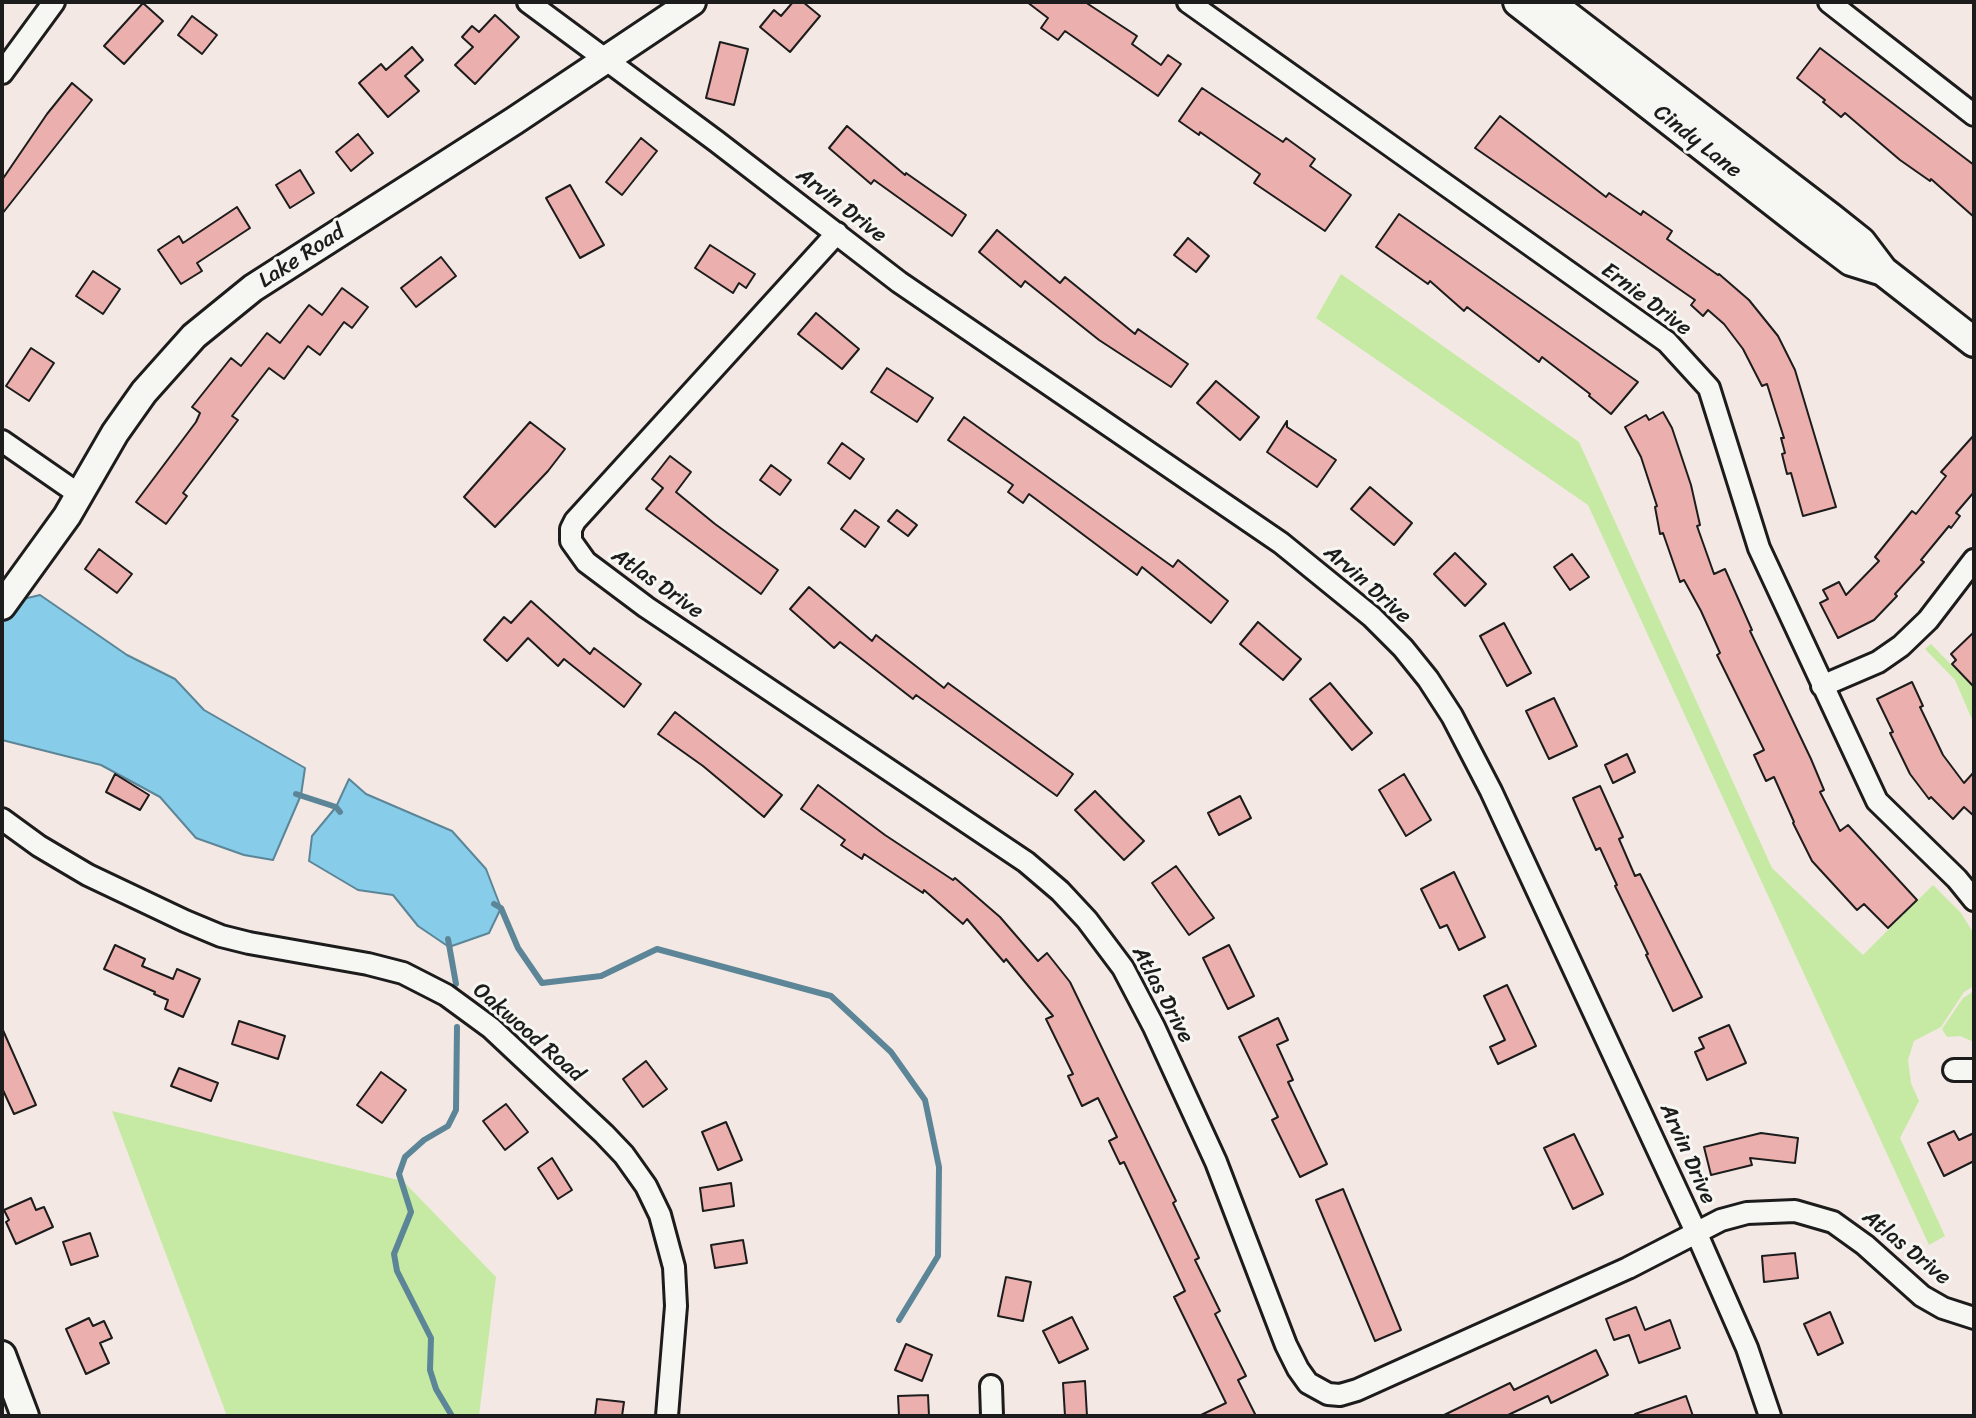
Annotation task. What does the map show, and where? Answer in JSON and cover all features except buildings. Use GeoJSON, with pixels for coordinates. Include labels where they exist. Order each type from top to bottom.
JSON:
{"type":"FeatureCollection","features":[{"type":"Feature","properties":{"kind":"main road","name":"Cindy Lane"},"geometry":{"type":"LineString","coordinates":[[1518,2],[1851,261],[1883,271]]}},
{"type":"Feature","properties":{"kind":"main road","name":"Cindy Lane"},"geometry":{"type":"LineString","coordinates":[[1549,2],[1831,218],[1861,242],[1883,271],[1974,342]]}},
{"type":"Feature","properties":{"kind":"street"},"geometry":{"type":"LineString","coordinates":[[2,73],[54,2]]}},
{"type":"Feature","properties":{"kind":"street","name":"Arvin Drive"},"geometry":{"type":"LineString","coordinates":[[528,2],[899,282],[1281,543],[1372,617],[1403,648],[1452,716],[1491,791],[1696,1232],[1747,1348],[1770,1416]]}},
{"type":"Feature","properties":{"kind":"street","name":"Lake Road"},"geometry":{"type":"LineString","coordinates":[[2,606],[80,495],[115,433],[144,392],[194,336],[253,288],[608,60],[692,2]]}},
{"type":"Feature","properties":{"kind":"street","name":"Ernie Drive"},"geometry":{"type":"LineString","coordinates":[[1188,2],[1667,342],[1709,388],[1759,548],[1877,801],[1957,879],[1974,900]]}},
{"type":"Feature","properties":{"kind":"street"},"geometry":{"type":"LineString","coordinates":[[1829,2],[1974,115]]}},
{"type":"Feature","properties":{"kind":"street","name":"Atlas Drive"},"geometry":{"type":"LineString","coordinates":[[837,233],[575,521],[571,541],[586,562],[646,607],[996,841],[1060,891],[1087,920],[1123,968],[1154,1027],[1227,1190],[1286,1345],[1303,1376],[1320,1392],[1340,1395],[1357,1390],[1628,1268],[1721,1220],[1777,1210],[1821,1217],[1844,1229],[1922,1296],[1943,1308],[1974,1318]]}},
{"type":"Feature","properties":{"kind":"street"},"geometry":{"type":"LineString","coordinates":[[2,441],[80,495]]}},
{"type":"Feature","properties":{"kind":"street"},"geometry":{"type":"LineString","coordinates":[[1822,686],[1878,662],[1901,646],[1928,620],[1974,560]]}},
{"type":"Feature","properties":{"kind":"street","name":"Oakwood Road"},"geometry":{"type":"LineString","coordinates":[[2,819],[39,846],[88,875],[185,921],[221,936],[249,943],[403,973],[446,995],[491,1028],[614,1145],[637,1172],[660,1215],[674,1267],[676,1306],[667,1416]]}},
{"type":"Feature","properties":{"kind":"street"},"geometry":{"type":"LineString","coordinates":[[2,1355],[25,1416]]}},
{"type":"Feature","properties":{"kind":"street"},"geometry":{"type":"LineString","coordinates":[[991,1386],[992,1416]]}},
{"type":"Feature","properties":{"kind":"green space"},"geometry":{"type":"Polygon","coordinates":[[[1341,274],[1579,442],[1772,868],[1863,955],[1933,885],[1961,913],[1974,934],[1974,986],[1964,992],[1941,1027],[1914,1041],[1908,1060],[1911,1083],[1919,1101],[1900,1138],[1945,1236],[1929,1245],[1588,505],[1316,318],[1341,274]]]}},
{"type":"Feature","properties":{"kind":"green space"},"geometry":{"type":"Polygon","coordinates":[[[1931,644],[1974,688],[1974,724],[1955,680],[1925,649],[1931,644]]]}},
{"type":"Feature","properties":{"kind":"green space"},"geometry":{"type":"Polygon","coordinates":[[[1974,991],[1974,1042],[1960,1036],[1947,1037],[1942,1029],[1963,998],[1974,991]]]}},
{"type":"Feature","properties":{"kind":"green space"},"geometry":{"type":"Polygon","coordinates":[[[112,1111],[403,1181],[496,1277],[479,1416],[227,1416],[112,1111]]]}},
{"type":"Feature","properties":{"kind":"water"},"geometry":{"type":"Polygon","coordinates":[[[40,595],[127,655],[175,679],[204,710],[305,768],[301,795],[273,860],[244,855],[196,838],[160,797],[101,765],[2,740],[2,618],[15,601],[40,595]]]}},
{"type":"Feature","properties":{"kind":"water"},"geometry":{"type":"Polygon","coordinates":[[[349,779],[366,794],[452,831],[486,869],[501,908],[489,933],[449,947],[418,926],[393,895],[358,890],[309,861],[312,836],[336,807],[349,779]]]}},
{"type":"Feature","properties":{"kind":"waterway"},"geometry":{"type":"LineString","coordinates":[[296,794],[336,807],[340,812]]}},
{"type":"Feature","properties":{"kind":"waterway"},"geometry":{"type":"LineString","coordinates":[[494,904],[501,908],[518,948],[542,983],[601,976],[657,949],[831,996],[891,1052],[925,1100],[939,1167],[938,1256],[899,1320]]}},
{"type":"Feature","properties":{"kind":"waterway"},"geometry":{"type":"LineString","coordinates":[[448,939],[456,984]]}},
{"type":"Feature","properties":{"kind":"waterway"},"geometry":{"type":"LineString","coordinates":[[452,1416],[436,1389],[430,1370],[431,1338],[397,1271],[394,1254],[411,1212],[399,1174],[405,1157],[424,1140],[448,1126],[456,1110],[457,1027]]}}]}
